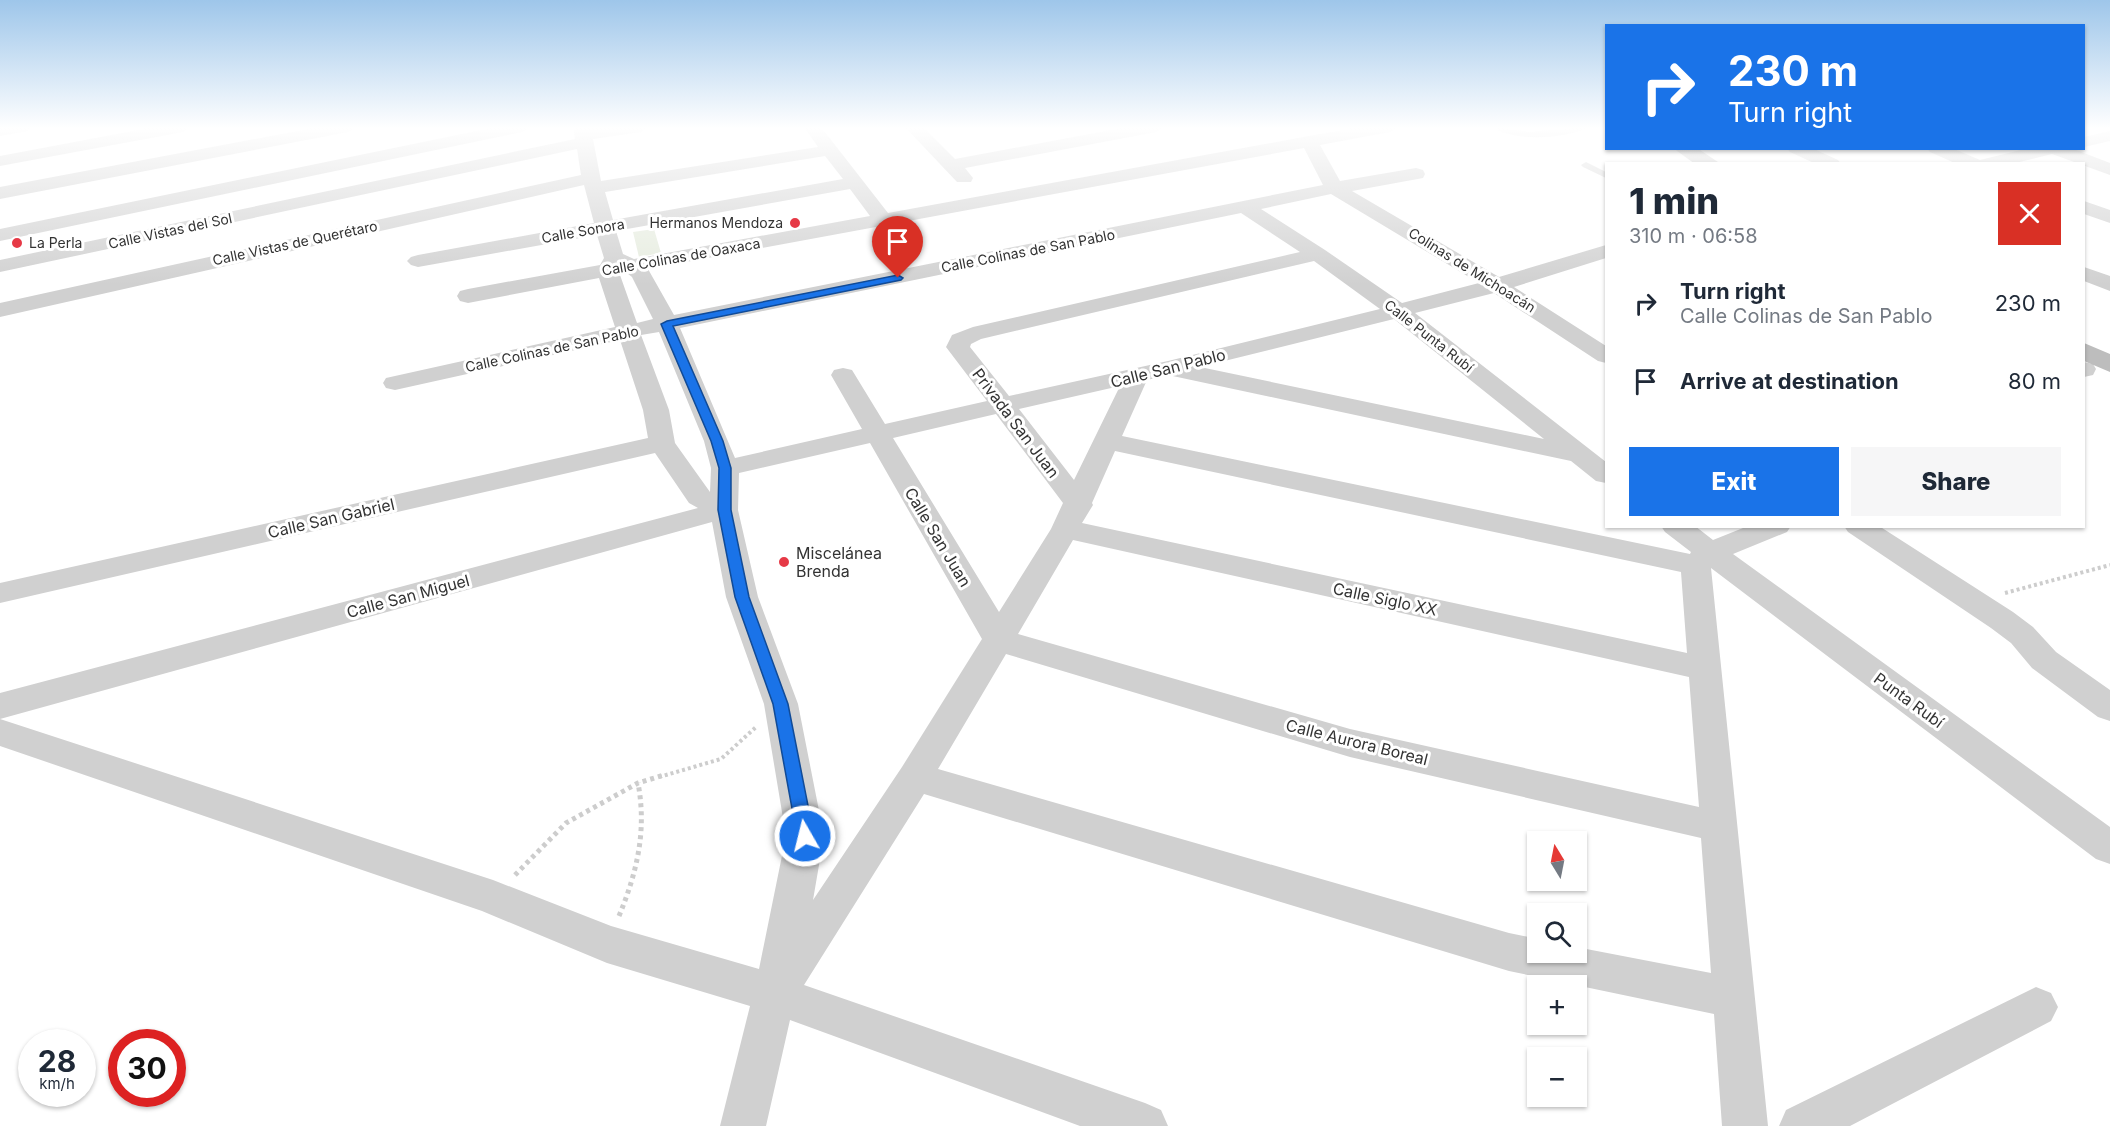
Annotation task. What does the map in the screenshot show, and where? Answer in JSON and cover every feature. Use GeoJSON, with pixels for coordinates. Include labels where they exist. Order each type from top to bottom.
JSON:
{"type":"FeatureCollection","features":[{"type":"Feature","properties":{"kind":"main road"},"geometry":{"type":"LineString","coordinates":[[2085,352],[2104,368]]}},
{"type":"Feature","properties":{"kind":"street"},"geometry":{"type":"LineString","coordinates":[[0,193],[71,180]]}},
{"type":"Feature","properties":{"kind":"street"},"geometry":{"type":"LineString","coordinates":[[188,180],[195,194],[201,225],[202,264]]}},
{"type":"Feature","properties":{"kind":"street"},"geometry":{"type":"LineString","coordinates":[[0,235],[266,180]]}},
{"type":"Feature","properties":{"kind":"street","name":"Calle Vistas del Sol"},"geometry":{"type":"LineString","coordinates":[[0,266],[201,225],[394,180]]}},
{"type":"Feature","properties":{"kind":"street"},"geometry":{"type":"LineString","coordinates":[[592,180],[618,265],[629,331],[656,410],[662,443],[699,497],[724,510]]}},
{"type":"Feature","properties":{"kind":"street","name":"Calle Vistas de Querétaro"},"geometry":{"type":"LineString","coordinates":[[0,310],[202,264],[618,180]]}},
{"type":"Feature","properties":{"kind":"street"},"geometry":{"type":"LineString","coordinates":[[851,180],[884,221]]}},
{"type":"Feature","properties":{"kind":"street"},"geometry":{"type":"LineString","coordinates":[[967,180],[988,201]]}},
{"type":"Feature","properties":{"kind":"street","name":"Calle Colinas de Oaxaca"},"geometry":{"type":"LineString","coordinates":[[468,296],[618,265],[884,221],[1089,180]]}},
{"type":"Feature","properties":{"kind":"street"},"geometry":{"type":"LineString","coordinates":[[1330,180],[1335,188]]}},
{"type":"Feature","properties":{"kind":"street","name":"Calle Colinas de San Pablo"},"geometry":{"type":"LineString","coordinates":[[395,384],[629,331],[1384,180]]}},
{"type":"Feature","properties":{"kind":"street","name":"Calle Sonora"},"geometry":{"type":"LineString","coordinates":[[418,261],[854,183]]}},
{"type":"Feature","properties":{"kind":"street","name":"Colinas de Michoacán"},"geometry":{"type":"LineString","coordinates":[[1335,188],[1497,285],[1605,355]]}},
{"type":"Feature","properties":{"kind":"street","name":"Calle Punta Rubí"},"geometry":{"type":"LineString","coordinates":[[1245,207],[1318,254],[1398,311],[1605,475]]}},
{"type":"Feature","properties":{"kind":"street"},"geometry":{"type":"LineString","coordinates":[[2085,207],[2110,217]]}},
{"type":"Feature","properties":{"kind":"street","name":"Calle San Pablo"},"geometry":{"type":"LineString","coordinates":[[725,468],[1152,372],[1497,285],[1605,251]]}},
{"type":"Feature","properties":{"kind":"street","name":"Privada San Juan"},"geometry":{"type":"LineString","coordinates":[[1072,517],[1001,406],[958,347],[960,340],[973,334],[1318,254]]}},
{"type":"Feature","properties":{"kind":"street"},"geometry":{"type":"LineString","coordinates":[[618,265],[643,278],[667,324],[717,441],[725,468],[724,510],[742,597],[781,704],[805,836],[775,994],[743,1126]]}},
{"type":"Feature","properties":{"kind":"street"},"geometry":{"type":"LineString","coordinates":[[2085,273],[2110,284]]}},
{"type":"Feature","properties":{"kind":"street"},"geometry":{"type":"LineString","coordinates":[[775,994],[915,777],[999,640],[1072,517],[1107,441],[1152,372],[1578,454]]}},
{"type":"Feature","properties":{"kind":"street"},"geometry":{"type":"LineString","coordinates":[[843,375],[877,435]]}},
{"type":"Feature","properties":{"kind":"street","name":"Calle San Juan"},"geometry":{"type":"LineString","coordinates":[[877,435],[999,640]]}},
{"type":"Feature","properties":{"kind":"street"},"geometry":{"type":"LineString","coordinates":[[1107,441],[1703,559],[1773,528]]}},
{"type":"Feature","properties":{"kind":"street","name":"Calle San Gabriel"},"geometry":{"type":"LineString","coordinates":[[0,593],[662,443]]}},
{"type":"Feature","properties":{"kind":"street","name":"Calle San Miguel"},"geometry":{"type":"LineString","coordinates":[[0,706],[724,510]]}},
{"type":"Feature","properties":{"kind":"street","name":"Calle Siglo XX"},"geometry":{"type":"LineString","coordinates":[[1072,517],[1705,669]]}},
{"type":"Feature","properties":{"kind":"street"},"geometry":{"type":"LineString","coordinates":[[1677,528],[1703,559],[1705,669],[1745,1126]]}},
{"type":"Feature","properties":{"kind":"street"},"geometry":{"type":"LineString","coordinates":[[1861,528],[2022,635],[2044,660],[2110,708]]}},
{"type":"Feature","properties":{"kind":"street","name":"Punta Rubí"},"geometry":{"type":"LineString","coordinates":[[1703,559],[2110,848]]}},
{"type":"Feature","properties":{"kind":"street","name":"Calle Aurora Boreal"},"geometry":{"type":"LineString","coordinates":[[999,640],[1350,743],[1719,827]]}},
{"type":"Feature","properties":{"kind":"street"},"geometry":{"type":"LineString","coordinates":[[0,732],[493,897],[607,944],[775,994],[831,1016],[1145,1126]]}},
{"type":"Feature","properties":{"kind":"street"},"geometry":{"type":"LineString","coordinates":[[915,777],[1509,952],[1734,998]]}},
{"type":"Feature","properties":{"kind":"street"},"geometry":{"type":"LineString","coordinates":[[1802,1126],[2036,1007]]}},
{"type":"Feature","properties":{"kind":"path"},"geometry":{"type":"LineString","coordinates":[[1966,597],[2011,592],[2110,565]]}},
{"type":"Feature","properties":{"kind":"path"},"geometry":{"type":"LineString","coordinates":[[493,897],[566,823],[638,783],[721,759],[781,704]]}},
{"type":"Feature","properties":{"kind":"path"},"geometry":{"type":"LineString","coordinates":[[607,944],[628,894],[641,849],[644,807],[638,783]]}},
{"type":"Feature","properties":{"kind":"shaded area"},"geometry":{"type":"Polygon","coordinates":[[[654,229],[661,253],[639,257],[633,232],[654,229]]]}},
{"type":"Feature","properties":{"kind":"place","name":"Hermanos Mendoza"},"geometry":{"type":"Point","coordinates":[795,223]}},
{"type":"Feature","properties":{"kind":"place","name":"La Perla"},"geometry":{"type":"Point","coordinates":[17,243]}},
{"type":"Feature","properties":{"kind":"place","name":"Miscelánea Brenda"},"geometry":{"type":"Point","coordinates":[784,562]}},
{"type":"Feature","properties":{"kind":"route"},"geometry":{"type":"LineString","coordinates":[[805,836],[804,817],[781,704],[742,597],[724,510],[725,468],[717,441],[667,324],[898,278]]}}]}
